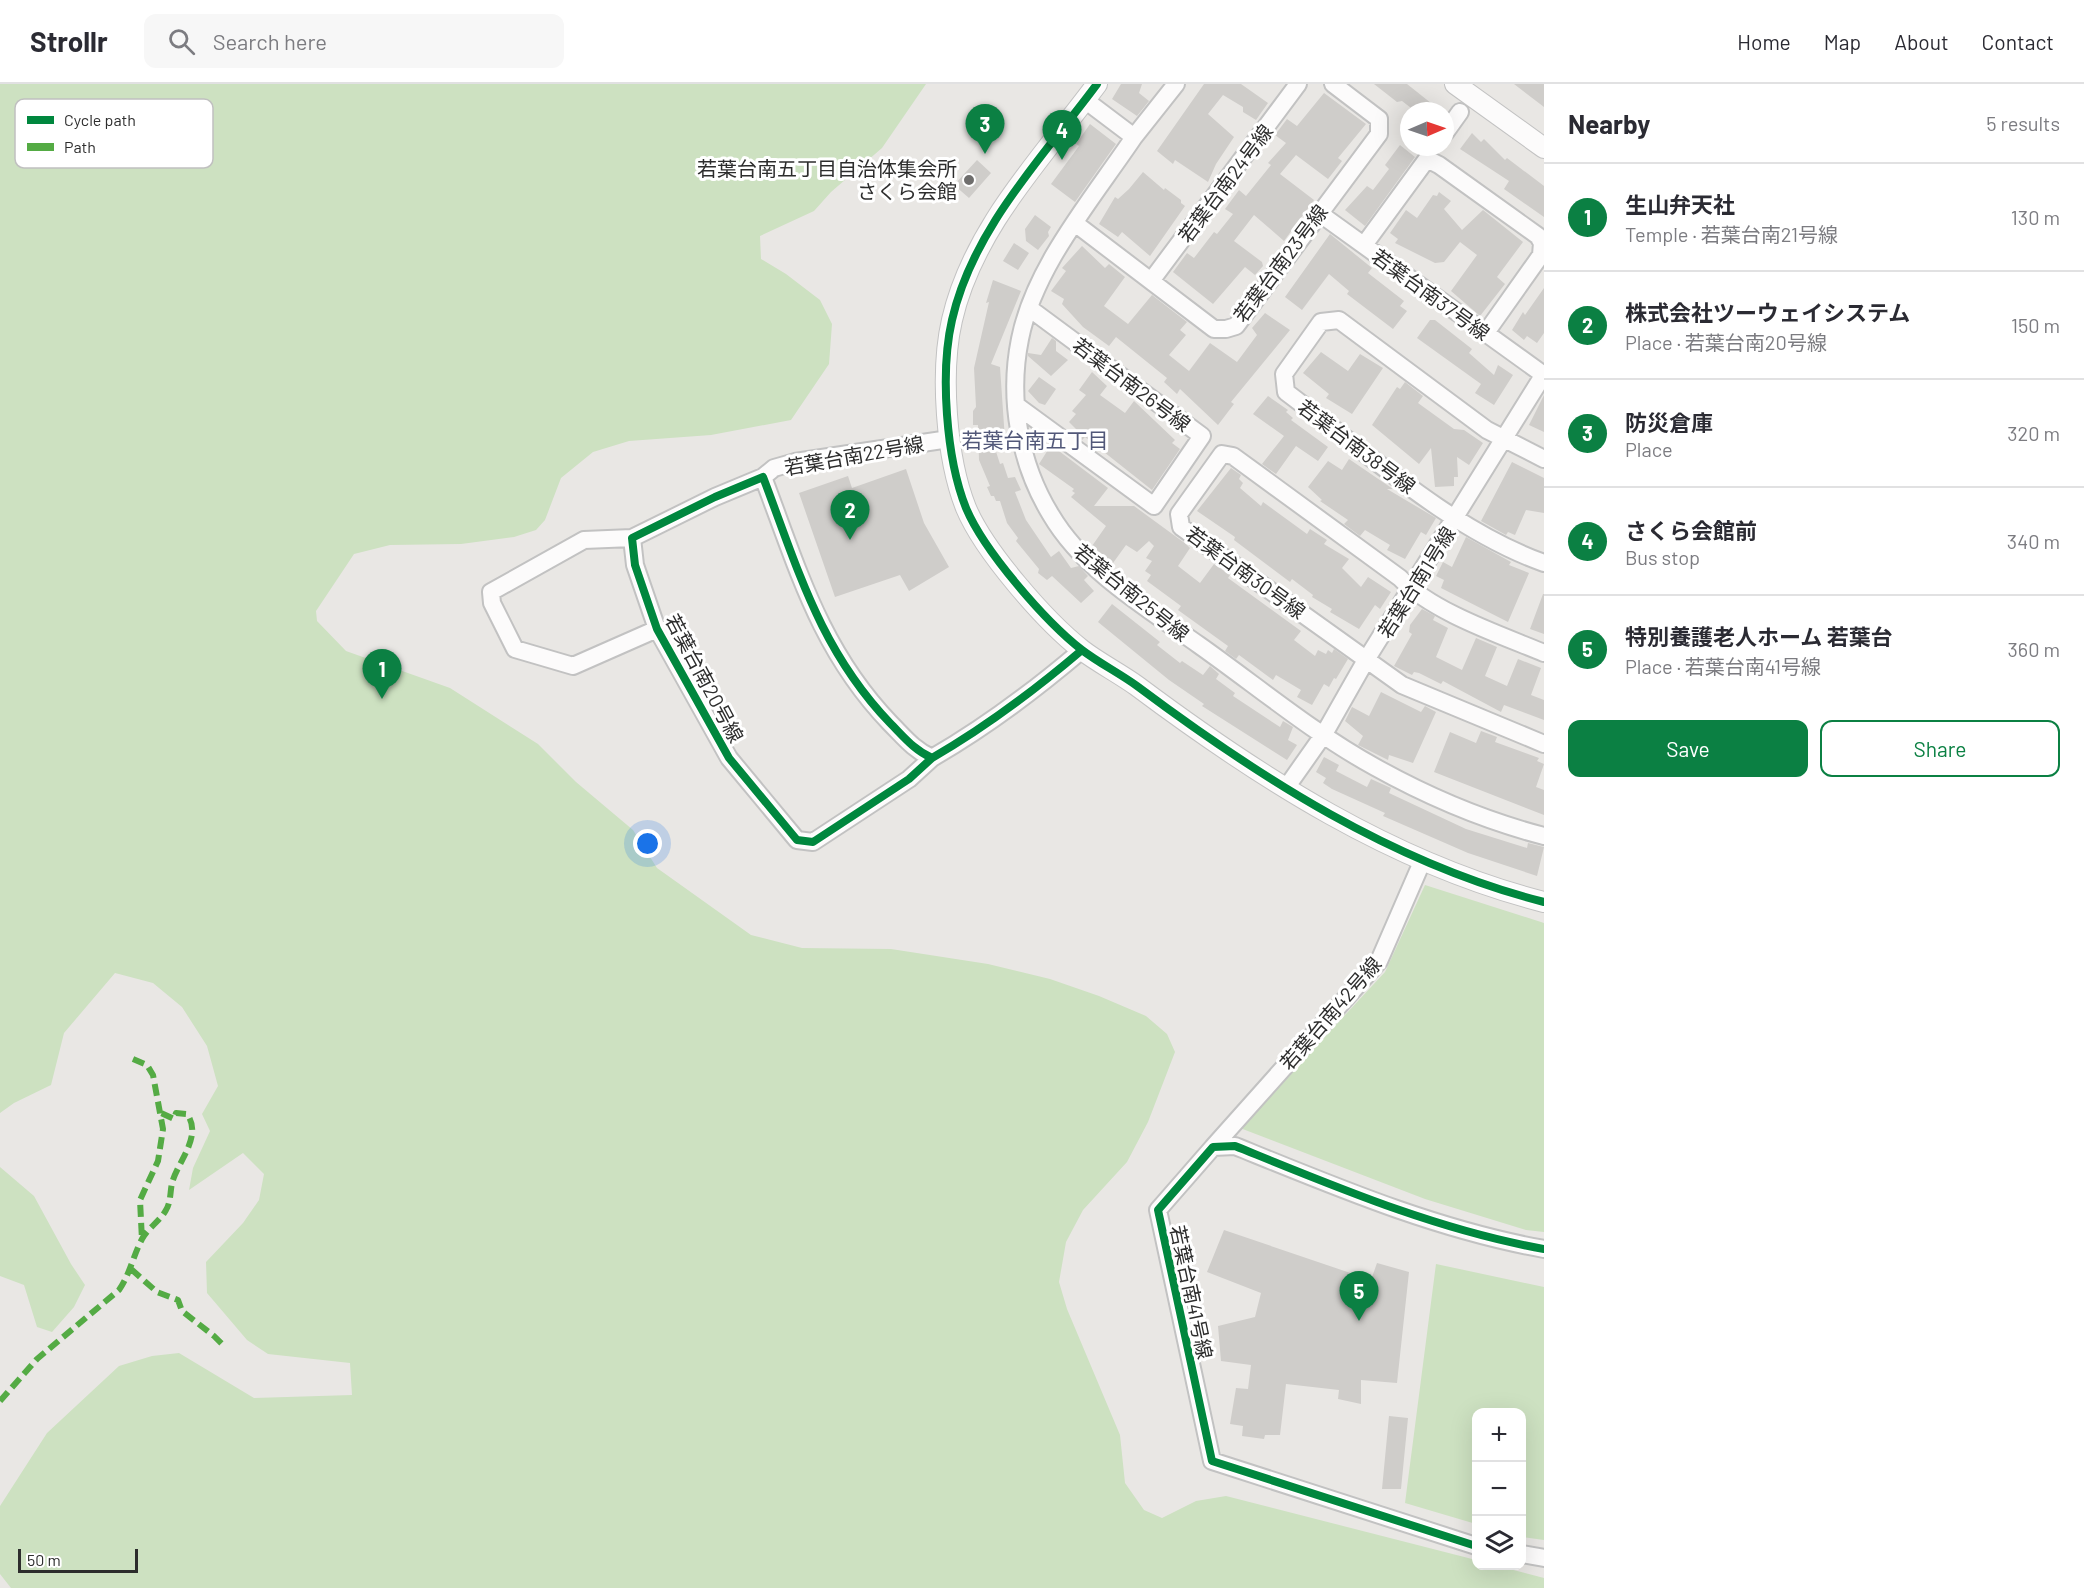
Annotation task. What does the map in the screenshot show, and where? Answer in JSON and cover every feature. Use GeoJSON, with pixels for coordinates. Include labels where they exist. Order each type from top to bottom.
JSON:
{"type":"FeatureCollection","features":[{"type":"Feature","properties":{"kind":"street"},"geometry":{"type":"LineString","coordinates":[[1097,84],[1020,181],[967,271],[952,320],[946,353],[949,439],[966,508],[994,554],[1032,603],[1082,650],[1116,670],[1245,764],[1422,862],[1507,893],[1544,902]]}},
{"type":"Feature","properties":{"kind":"street"},"geometry":{"type":"LineString","coordinates":[[1085,100],[1134,137],[1176,84]]}},
{"type":"Feature","properties":{"kind":"street","name":"若葉台南24号線"},"geometry":{"type":"LineString","coordinates":[[1151,281],[1298,84]]}},
{"type":"Feature","properties":{"kind":"street","name":"若葉台南23号線"},"geometry":{"type":"LineString","coordinates":[[1076,224],[1214,329],[1236,326],[1381,129],[1379,119],[1375,114],[1333,84]]}},
{"type":"Feature","properties":{"kind":"street"},"geometry":{"type":"LineString","coordinates":[[1455,84],[1544,148]]}},
{"type":"Feature","properties":{"kind":"street"},"geometry":{"type":"LineString","coordinates":[[1454,120],[1460,112]]}},
{"type":"Feature","properties":{"kind":"street","name":"若葉台南25号線"},"geometry":{"type":"LineString","coordinates":[[1134,137],[1046,266],[1029,308],[1020,339],[1016,405],[1020,442],[1040,495],[1072,544],[1114,582],[1324,734],[1374,767],[1450,803],[1544,836]]}},
{"type":"Feature","properties":{"kind":"street"},"geometry":{"type":"LineString","coordinates":[[1364,245],[1429,156]]}},
{"type":"Feature","properties":{"kind":"street"},"geometry":{"type":"LineString","coordinates":[[1433,156],[1439,165],[1538,236],[1543,248],[1541,255],[1485,334]]}},
{"type":"Feature","properties":{"kind":"street","name":"若葉台南37号線"},"geometry":{"type":"LineString","coordinates":[[1319,213],[1544,375]]}},
{"type":"Feature","properties":{"kind":"street","name":"若葉台南26号線"},"geometry":{"type":"LineString","coordinates":[[1016,405],[1154,506],[1202,436],[1029,308]]}},
{"type":"Feature","properties":{"kind":"street","name":"若葉台南38号線"},"geometry":{"type":"LineString","coordinates":[[1544,459],[1503,439],[1339,320],[1321,322],[1284,374],[1286,392],[1455,519],[1520,555],[1544,563]]}},
{"type":"Feature","properties":{"kind":"street","name":"若葉台南1号線"},"geometry":{"type":"LineString","coordinates":[[1286,788],[1324,734],[1366,660],[1412,590],[1544,375]]}},
{"type":"Feature","properties":{"kind":"street","name":"若葉台南22号線"},"geometry":{"type":"LineString","coordinates":[[763,477],[774,468],[795,462],[949,439]]}},
{"type":"Feature","properties":{"kind":"street","name":"若葉台南30号線"},"geometry":{"type":"LineString","coordinates":[[1366,660],[1181,526],[1179,514],[1222,454],[1233,456],[1400,578],[1412,590]]}},
{"type":"Feature","properties":{"kind":"street"},"geometry":{"type":"LineString","coordinates":[[657,629],[573,666],[515,649],[492,603],[491,592],[584,540],[632,538],[715,497],[763,477],[800,581],[819,623],[845,666],[878,710],[917,751],[932,758]]}},
{"type":"Feature","properties":{"kind":"street","name":"若葉台南20号線"},"geometry":{"type":"LineString","coordinates":[[632,538],[635,565],[657,629],[729,758],[797,840],[813,842],[909,778],[932,758],[963,740],[1038,688],[1082,650]]}},
{"type":"Feature","properties":{"kind":"street"},"geometry":{"type":"LineString","coordinates":[[1412,590],[1480,627],[1544,653]]}},
{"type":"Feature","properties":{"kind":"street"},"geometry":{"type":"LineString","coordinates":[[1366,660],[1402,685],[1544,744]]}},
{"type":"Feature","properties":{"kind":"street","name":"若葉台南42号線"},"geometry":{"type":"LineString","coordinates":[[1213,1147],[1379,962],[1422,862]]}},
{"type":"Feature","properties":{"kind":"street"},"geometry":{"type":"LineString","coordinates":[[1213,1147],[1235,1146],[1379,1205],[1512,1243],[1544,1249]]}},
{"type":"Feature","properties":{"kind":"street","name":"若葉台南41号線"},"geometry":{"type":"LineString","coordinates":[[1213,1147],[1158,1210],[1212,1461],[1472,1545]]}},
{"type":"Feature","properties":{"kind":"street"},"geometry":{"type":"LineString","coordinates":[[1526,1555],[1544,1558]]}},
{"type":"Feature","properties":{"kind":"green space"},"geometry":{"type":"Polygon","coordinates":[[[0,84],[926,84],[882,148],[831,192],[814,211],[760,236],[761,259],[786,274],[820,300],[832,324],[829,364],[791,420],[711,435],[629,441],[593,452],[561,478],[545,520],[536,530],[514,537],[461,544],[390,545],[354,554],[316,611],[317,621],[346,651],[450,688],[538,744],[576,782],[633,830],[657,868],[751,935],[802,948],[891,949],[988,964],[1050,979],[1146,1016],[1167,1034],[1175,1052],[1148,1122],[1127,1162],[1083,1210],[1066,1242],[1059,1282],[1067,1309],[1120,1435],[1125,1483],[1144,1510],[1162,1518],[1196,1501],[1226,1496],[1472,1559],[1472,1570],[1513,1570],[1544,1578],[1544,1588],[11,1588],[0,1574],[0,1506],[47,1433],[119,1366],[152,1356],[179,1353],[254,1398],[352,1395],[350,1363],[268,1354],[247,1340],[207,1293],[206,1262],[243,1223],[259,1200],[264,1174],[243,1153],[189,1190],[193,1168],[210,1131],[202,1114],[218,1086],[207,1046],[182,1007],[153,983],[115,973],[64,1033],[51,1085],[14,1103],[0,1113],[0,84]]]}},
{"type":"Feature","properties":{"kind":"green space"},"geometry":{"type":"Polygon","coordinates":[[[1425,885],[1544,923],[1544,1232],[1526,1230],[1425,1199],[1240,1128],[1385,972],[1425,885]]]}},
{"type":"Feature","properties":{"kind":"green space"},"geometry":{"type":"Polygon","coordinates":[[[0,1167],[34,1196],[85,1285],[74,1307],[52,1332],[37,1327],[24,1285],[0,1276],[0,1167]]]}},
{"type":"Feature","properties":{"kind":"green space"},"geometry":{"type":"Polygon","coordinates":[[[1436,1264],[1544,1287],[1544,1540],[1526,1538],[1526,1408],[1472,1408],[1472,1523],[1405,1503],[1436,1264]]]}},
{"type":"Feature","properties":{"kind":"building"},"geometry":{"type":"Polygon","coordinates":[[[1121,84],[1142,84],[1139,93],[1149,101],[1137,116],[1112,99],[1121,84]]]}},
{"type":"Feature","properties":{"kind":"building"},"geometry":{"type":"Polygon","coordinates":[[[1204,84],[1241,84],[1268,103],[1256,120],[1243,112],[1243,107],[1223,95],[1208,114],[1234,137],[1216,164],[1208,182],[1175,160],[1173,164],[1157,151],[1204,84]]]}},
{"type":"Feature","properties":{"kind":"building"},"geometry":{"type":"Polygon","coordinates":[[[1374,84],[1407,84],[1430,102],[1402,101],[1397,102],[1374,84]]]}},
{"type":"Feature","properties":{"kind":"building"},"geometry":{"type":"Polygon","coordinates":[[[1514,84],[1544,84],[1544,107],[1514,84]]]}},
{"type":"Feature","properties":{"kind":"building"},"geometry":{"type":"Polygon","coordinates":[[[1324,93],[1366,124],[1338,158],[1342,161],[1328,179],[1296,155],[1280,174],[1314,200],[1284,241],[1254,215],[1234,241],[1262,262],[1263,266],[1255,275],[1245,267],[1213,304],[1173,272],[1187,253],[1194,258],[1214,232],[1217,234],[1233,214],[1225,209],[1239,190],[1246,196],[1271,165],[1268,163],[1286,143],[1275,135],[1287,119],[1297,126],[1324,93]]]}},
{"type":"Feature","properties":{"kind":"building"},"geometry":{"type":"Polygon","coordinates":[[[1090,124],[1116,144],[1075,202],[1051,184],[1079,146],[1076,144],[1090,124]]]}},
{"type":"Feature","properties":{"kind":"building"},"geometry":{"type":"Polygon","coordinates":[[[1472,133],[1481,142],[1484,139],[1505,160],[1507,158],[1544,186],[1544,217],[1504,189],[1509,181],[1460,149],[1472,133]]]}},
{"type":"Feature","properties":{"kind":"building"},"geometry":{"type":"Polygon","coordinates":[[[1400,145],[1400,156],[1415,157],[1365,226],[1345,210],[1367,186],[1373,190],[1389,169],[1385,165],[1400,145]]]}},
{"type":"Feature","properties":{"kind":"building","name":"若葉台南五丁目自治体集会所 さくら会館"},"geometry":{"type":"Polygon","coordinates":[[[977,160],[991,173],[969,198],[954,185],[977,160]]]}},
{"type":"Feature","properties":{"kind":"building"},"geometry":{"type":"Polygon","coordinates":[[[1143,172],[1164,190],[1165,188],[1181,200],[1185,206],[1150,256],[1122,232],[1118,237],[1099,224],[1115,197],[1118,199],[1143,172]]]}},
{"type":"Feature","properties":{"kind":"building"},"geometry":{"type":"Polygon","coordinates":[[[1439,192],[1451,201],[1444,209],[1462,230],[1483,210],[1523,242],[1497,277],[1505,284],[1480,316],[1451,291],[1477,255],[1460,242],[1444,262],[1435,263],[1395,243],[1398,239],[1390,233],[1406,210],[1417,218],[1433,195],[1437,196],[1439,192]]]}},
{"type":"Feature","properties":{"kind":"building"},"geometry":{"type":"Polygon","coordinates":[[[1035,215],[1051,227],[1048,232],[1049,236],[1038,250],[1026,241],[1025,229],[1035,215]]]}},
{"type":"Feature","properties":{"kind":"building"},"geometry":{"type":"Polygon","coordinates":[[[1330,234],[1372,268],[1368,273],[1404,301],[1400,306],[1407,311],[1393,329],[1347,294],[1349,291],[1329,274],[1302,310],[1285,297],[1330,234]]]}},
{"type":"Feature","properties":{"kind":"building"},"geometry":{"type":"Polygon","coordinates":[[[1014,243],[1029,253],[1018,270],[1003,261],[1014,243]]]}},
{"type":"Feature","properties":{"kind":"building"},"geometry":{"type":"Polygon","coordinates":[[[1082,246],[1105,268],[1109,264],[1125,277],[1104,306],[1128,324],[1152,295],[1187,322],[1180,330],[1186,335],[1169,355],[1189,371],[1210,343],[1237,362],[1257,335],[1252,328],[1265,313],[1290,330],[1231,402],[1234,404],[1218,425],[1180,389],[1177,394],[1164,382],[1167,378],[1116,337],[1109,346],[1083,327],[1062,304],[1064,299],[1051,291],[1066,271],[1062,268],[1082,246]]]}},
{"type":"Feature","properties":{"kind":"building"},"geometry":{"type":"Polygon","coordinates":[[[993,280],[1021,291],[991,364],[1000,367],[1005,440],[996,434],[997,436],[991,436],[1000,464],[1003,463],[1008,478],[1015,477],[1021,490],[1015,492],[1026,520],[1051,557],[1059,551],[1071,568],[1079,566],[1088,576],[1084,580],[1094,591],[1081,603],[1052,576],[1047,580],[1038,573],[1039,569],[1016,541],[1018,538],[1007,523],[1000,501],[996,501],[994,496],[991,496],[987,487],[990,486],[979,460],[978,425],[973,425],[973,411],[976,407],[974,368],[989,302],[986,303],[993,280]]]}},
{"type":"Feature","properties":{"kind":"building"},"geometry":{"type":"Polygon","coordinates":[[[1544,288],[1544,333],[1537,343],[1527,336],[1524,340],[1512,330],[1523,312],[1525,315],[1544,288]]]}},
{"type":"Feature","properties":{"kind":"building"},"geometry":{"type":"Polygon","coordinates":[[[1430,320],[1435,320],[1472,349],[1469,353],[1494,375],[1498,365],[1513,375],[1494,405],[1475,393],[1481,384],[1417,338],[1430,320]]]}},
{"type":"Feature","properties":{"kind":"building"},"geometry":{"type":"Polygon","coordinates":[[[1052,338],[1056,341],[1056,351],[1068,360],[1051,376],[1028,356],[1028,353],[1041,355],[1052,338]]]}},
{"type":"Feature","properties":{"kind":"building"},"geometry":{"type":"Polygon","coordinates":[[[1321,352],[1348,371],[1360,354],[1383,368],[1352,414],[1326,398],[1329,394],[1303,373],[1321,352]]]}},
{"type":"Feature","properties":{"kind":"building"},"geometry":{"type":"Polygon","coordinates":[[[1092,372],[1107,386],[1100,395],[1125,413],[1134,401],[1175,440],[1172,443],[1180,449],[1152,490],[1085,437],[1082,440],[1077,437],[1082,435],[1069,422],[1076,414],[1072,411],[1086,395],[1079,390],[1092,372]]]}},
{"type":"Feature","properties":{"kind":"building"},"geometry":{"type":"Polygon","coordinates":[[[1039,377],[1056,389],[1045,405],[1039,403],[1028,391],[1039,377]]]}},
{"type":"Feature","properties":{"kind":"building"},"geometry":{"type":"Polygon","coordinates":[[[1405,382],[1423,396],[1418,403],[1454,429],[1464,430],[1483,443],[1469,465],[1457,457],[1458,477],[1454,477],[1454,486],[1435,487],[1431,448],[1419,464],[1372,425],[1397,387],[1400,389],[1405,382]]]}},
{"type":"Feature","properties":{"kind":"building"},"geometry":{"type":"Polygon","coordinates":[[[1544,395],[1544,432],[1529,425],[1544,395]]]}},
{"type":"Feature","properties":{"kind":"building"},"geometry":{"type":"Polygon","coordinates":[[[1268,396],[1288,410],[1286,412],[1293,418],[1291,420],[1328,447],[1318,461],[1296,446],[1276,474],[1262,464],[1284,436],[1253,414],[1268,396]]]}},
{"type":"Feature","properties":{"kind":"building"},"geometry":{"type":"Polygon","coordinates":[[[1051,445],[1108,488],[1094,506],[1134,506],[1186,544],[1190,548],[1178,566],[1200,583],[1214,564],[1230,575],[1228,578],[1301,631],[1294,640],[1315,656],[1318,650],[1326,654],[1328,650],[1332,653],[1334,649],[1348,659],[1336,679],[1334,678],[1329,687],[1324,684],[1312,705],[1297,697],[1301,690],[1276,675],[1273,680],[1239,655],[1236,659],[1225,651],[1228,646],[1178,610],[1181,606],[1147,581],[1151,575],[1145,571],[1152,561],[1146,558],[1154,546],[1149,541],[1137,552],[1126,545],[1113,563],[1092,546],[1106,526],[1071,497],[1075,493],[1072,491],[1074,489],[1039,464],[1051,445]]]}},
{"type":"Feature","properties":{"kind":"building"},"geometry":{"type":"Polygon","coordinates":[[[1349,459],[1393,489],[1387,489],[1436,518],[1426,535],[1421,532],[1405,559],[1387,550],[1390,545],[1365,530],[1360,536],[1344,524],[1348,520],[1320,501],[1322,500],[1308,487],[1328,461],[1342,470],[1349,459]]]}},
{"type":"Feature","properties":{"kind":"building"},"geometry":{"type":"Polygon","coordinates":[[[1512,462],[1544,478],[1544,513],[1526,510],[1515,535],[1508,532],[1506,535],[1481,521],[1512,462]]]}},
{"type":"Feature","properties":{"kind":"building"},"geometry":{"type":"Polygon","coordinates":[[[1231,468],[1241,475],[1239,479],[1243,483],[1240,488],[1261,506],[1263,502],[1307,534],[1310,529],[1327,540],[1324,544],[1349,559],[1342,568],[1361,587],[1368,577],[1391,592],[1380,609],[1375,605],[1359,629],[1330,612],[1332,609],[1312,597],[1313,595],[1292,579],[1290,582],[1234,540],[1235,537],[1197,511],[1231,468]]]}},
{"type":"Feature","properties":{"kind":"building"},"geometry":{"type":"Polygon","coordinates":[[[906,469],[924,523],[949,567],[909,591],[900,575],[835,597],[799,493],[848,476],[852,488],[906,469]]]}},
{"type":"Feature","properties":{"kind":"building"},"geometry":{"type":"Polygon","coordinates":[[[1466,537],[1511,562],[1509,565],[1529,573],[1508,622],[1441,588],[1444,580],[1436,576],[1443,562],[1452,567],[1466,537]]]}},
{"type":"Feature","properties":{"kind":"building"},"geometry":{"type":"Polygon","coordinates":[[[1544,594],[1544,634],[1530,629],[1544,594]]]}},
{"type":"Feature","properties":{"kind":"building"},"geometry":{"type":"Polygon","coordinates":[[[1112,604],[1160,642],[1157,645],[1180,663],[1182,661],[1203,675],[1210,666],[1219,674],[1216,679],[1235,693],[1233,696],[1280,727],[1283,721],[1293,727],[1288,740],[1297,745],[1287,760],[1202,706],[1204,704],[1169,680],[1098,622],[1112,604]]]}},
{"type":"Feature","properties":{"kind":"building"},"geometry":{"type":"Polygon","coordinates":[[[1422,609],[1435,616],[1433,620],[1448,628],[1436,657],[1462,670],[1476,638],[1497,647],[1485,676],[1507,686],[1518,659],[1541,668],[1531,695],[1544,700],[1544,720],[1504,705],[1501,712],[1443,681],[1441,684],[1419,673],[1414,672],[1412,675],[1394,666],[1412,634],[1409,632],[1410,625],[1422,609]]]}},
{"type":"Feature","properties":{"kind":"building"},"geometry":{"type":"Polygon","coordinates":[[[1381,692],[1421,712],[1425,706],[1436,712],[1413,763],[1389,755],[1388,760],[1358,745],[1363,736],[1345,721],[1352,707],[1369,716],[1381,692]]]}},
{"type":"Feature","properties":{"kind":"building"},"geometry":{"type":"Polygon","coordinates":[[[1481,731],[1497,737],[1495,742],[1539,758],[1537,761],[1544,764],[1536,787],[1544,790],[1544,815],[1434,772],[1450,732],[1476,743],[1481,731]]]}},
{"type":"Feature","properties":{"kind":"building"},"geometry":{"type":"Polygon","coordinates":[[[1324,757],[1339,765],[1336,771],[1367,787],[1371,779],[1391,788],[1389,793],[1466,829],[1527,848],[1528,843],[1544,847],[1537,876],[1468,853],[1383,816],[1385,813],[1332,789],[1323,783],[1326,778],[1316,772],[1324,757]]]}},
{"type":"Feature","properties":{"kind":"building"},"geometry":{"type":"Polygon","coordinates":[[[1224,1230],[1371,1280],[1377,1263],[1409,1272],[1397,1383],[1361,1380],[1361,1404],[1338,1399],[1339,1390],[1286,1384],[1280,1435],[1265,1435],[1264,1439],[1242,1436],[1243,1426],[1230,1424],[1236,1388],[1248,1389],[1251,1365],[1221,1361],[1218,1326],[1255,1317],[1261,1293],[1207,1272],[1224,1230]]]}},
{"type":"Feature","properties":{"kind":"building"},"geometry":{"type":"Polygon","coordinates":[[[1389,1416],[1408,1418],[1401,1489],[1382,1489],[1389,1416]]]}},
{"type":"Feature","properties":{"kind":"marked path"},"geometry":{"type":"LineString","coordinates":[[133,1059],[147,1065],[153,1075],[163,1129],[158,1161],[140,1200],[142,1240]]}},
{"type":"Feature","properties":{"kind":"marked path"},"geometry":{"type":"LineString","coordinates":[[0,1401],[37,1359],[119,1290],[142,1239],[166,1210],[172,1183],[188,1148],[192,1131],[187,1114],[176,1113],[174,1119],[159,1112]]}},
{"type":"Feature","properties":{"kind":"marked path"},"geometry":{"type":"LineString","coordinates":[[131,1269],[157,1292],[178,1300],[182,1311],[224,1346]]}},
{"type":"Feature","properties":{"kind":"cycle path"},"geometry":{"type":"LineString","coordinates":[[1097,84],[1033,166],[993,224],[962,286],[952,320],[946,364],[947,415],[959,488],[975,525],[1017,584],[1067,637],[1089,655],[1130,681],[1231,753],[1280,785],[1382,841],[1488,886],[1544,902]]}},
{"type":"Feature","properties":{"kind":"cycle path"},"geometry":{"type":"LineString","coordinates":[[932,758],[909,779],[813,842],[797,840],[729,758],[657,629],[635,565],[632,538],[715,497],[763,477],[813,607],[846,667],[890,723],[914,747],[932,758],[972,734],[1010,707],[1082,650]]}},
{"type":"Feature","properties":{"kind":"cycle path"},"geometry":{"type":"LineString","coordinates":[[1472,1545],[1212,1461],[1158,1210],[1213,1147],[1235,1146],[1387,1206],[1465,1231],[1544,1249]]}},
{"type":"Feature","properties":{"kind":"place","name":"防災倉庫"},"geometry":{"type":"Point","coordinates":[985,154]}},
{"type":"Feature","properties":{"kind":"place","name":"さくら会館前"},"geometry":{"type":"Point","coordinates":[1062,160]}},
{"type":"Feature","properties":{"kind":"place","name":"若葉台南五丁目自治体集会所 さくら会館"},"geometry":{"type":"Point","coordinates":[969,180]}},
{"type":"Feature","properties":{"kind":"place","name":"株式会社ツーウェイシステム"},"geometry":{"type":"Point","coordinates":[850,540]}},
{"type":"Feature","properties":{"kind":"place","name":"生山弁天社"},"geometry":{"type":"Point","coordinates":[382,699]}},
{"type":"Feature","properties":{"kind":"place","name":"特別養護老人ホーム 若葉台"},"geometry":{"type":"Point","coordinates":[1359,1321]}},
{"type":"Feature","properties":{"kind":"district","name":"若葉台南五丁目"},"geometry":{"type":"Point","coordinates":[1035,439]}}]}
